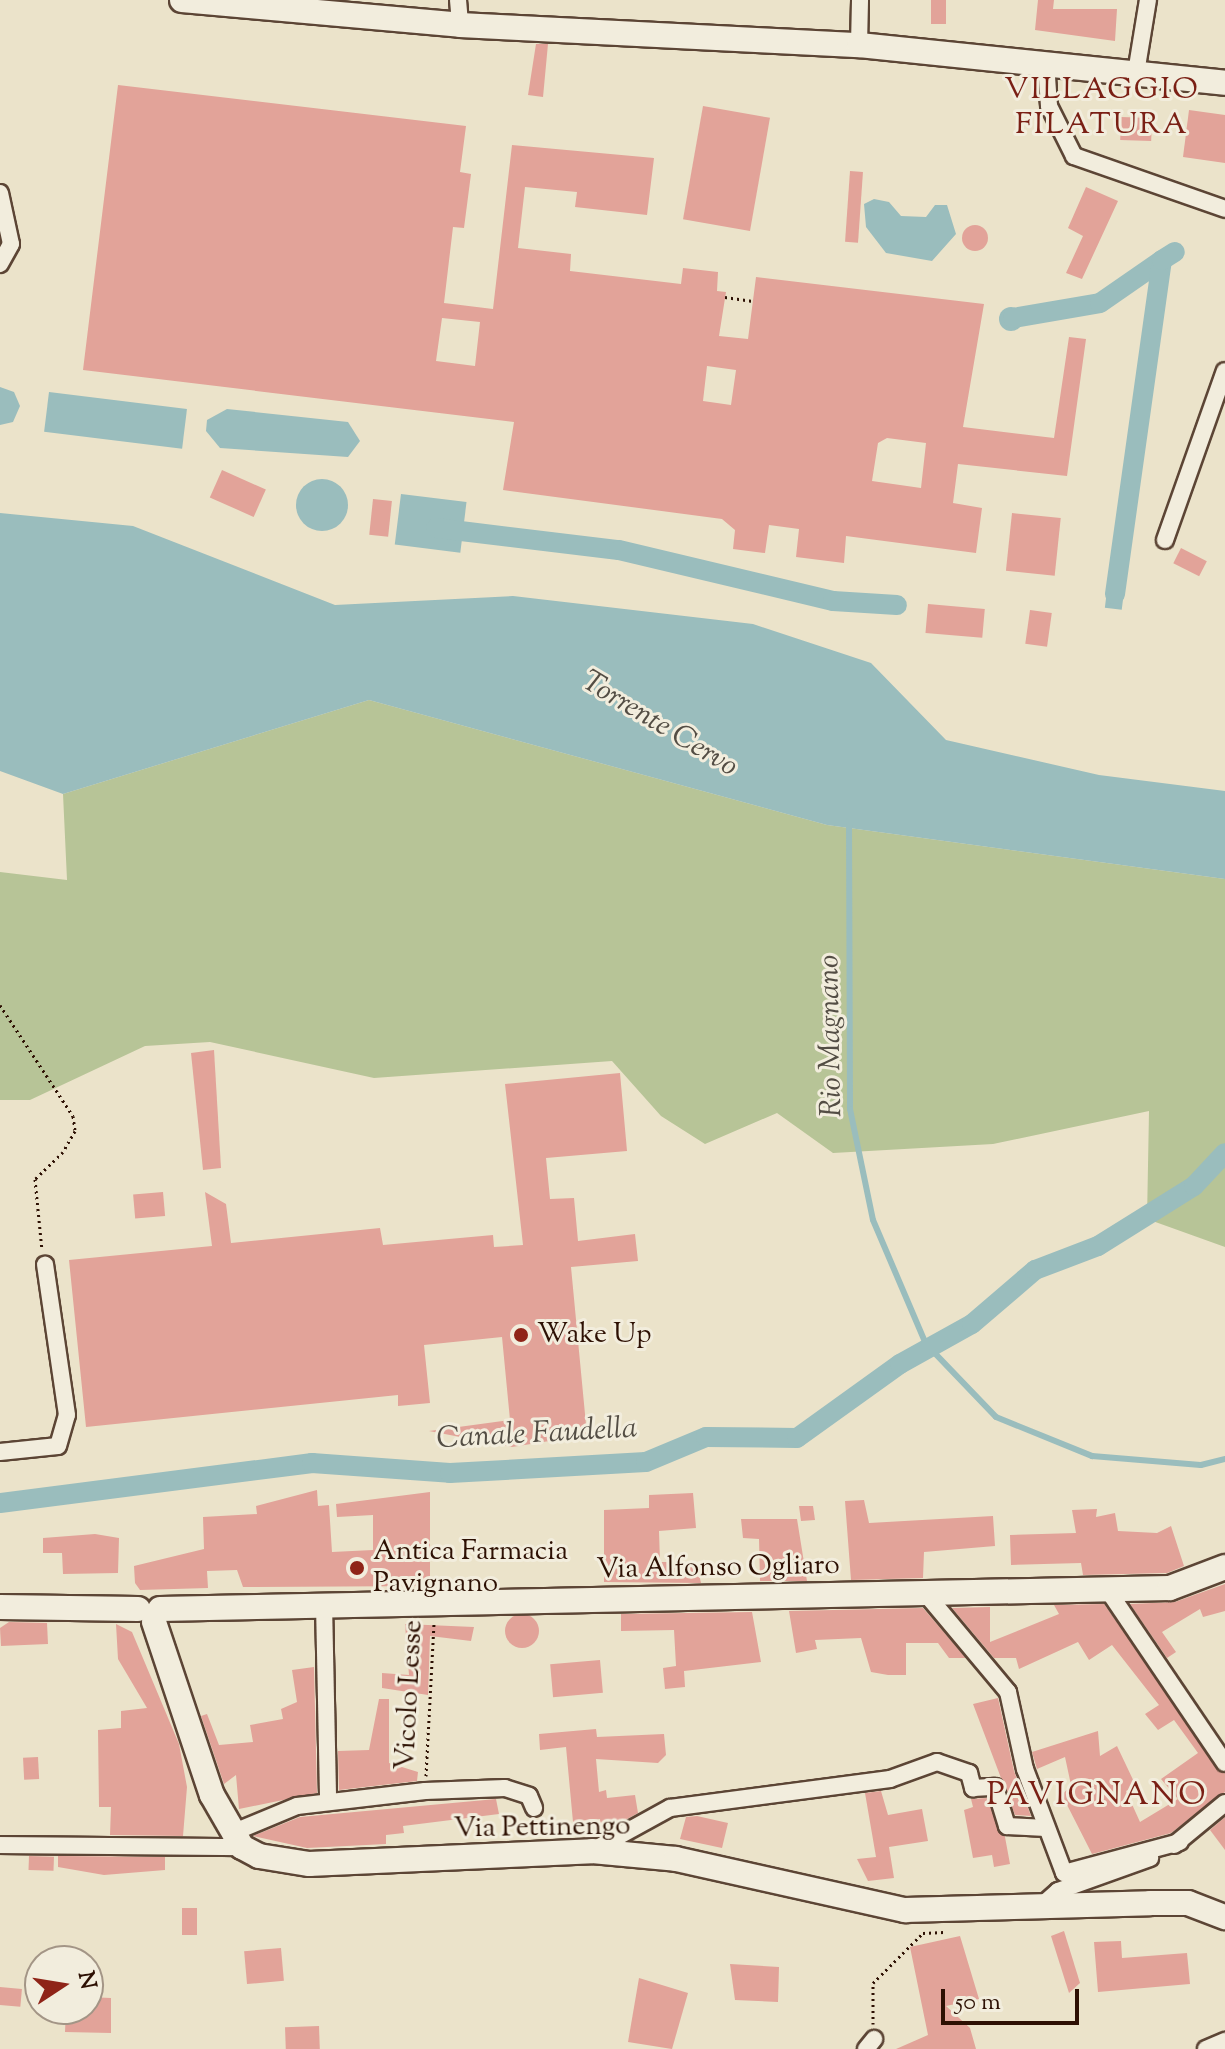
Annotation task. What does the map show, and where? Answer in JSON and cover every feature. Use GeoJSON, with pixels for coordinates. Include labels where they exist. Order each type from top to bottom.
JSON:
{"type":"FeatureCollection","features":[{"type":"Feature","properties":{"kind":"main road"},"geometry":{"type":"LineString","coordinates":[[182,0],[460,25],[859,45],[1046,62],[1225,83]]}},
{"type":"Feature","properties":{"kind":"main road","name":"Via Alfonso Ogliaro"},"geometry":{"type":"LineString","coordinates":[[0,1607],[151,1613],[435,1600],[1170,1588],[1225,1567]]}},
{"type":"Feature","properties":{"kind":"main road"},"geometry":{"type":"LineString","coordinates":[[151,1613],[212,1795],[237,1840]]}},
{"type":"Feature","properties":{"kind":"main road","name":"Via Pettinengo"},"geometry":{"type":"LineString","coordinates":[[237,1840],[309,1864],[592,1851],[676,1859],[905,1910],[1188,1903],[1225,1917]]}},
{"type":"Feature","properties":{"kind":"street"},"geometry":{"type":"LineString","coordinates":[[458,0],[460,25]]}},
{"type":"Feature","properties":{"kind":"street"},"geometry":{"type":"LineString","coordinates":[[859,45],[860,0]]}},
{"type":"Feature","properties":{"kind":"street"},"geometry":{"type":"LineString","coordinates":[[1136,73],[1148,0]]}},
{"type":"Feature","properties":{"kind":"street"},"geometry":{"type":"LineString","coordinates":[[1046,62],[1049,106],[1074,156],[1225,209]]}},
{"type":"Feature","properties":{"kind":"street"},"geometry":{"type":"LineString","coordinates":[[0,193],[11,244],[0,264]]}},
{"type":"Feature","properties":{"kind":"street"},"geometry":{"type":"LineString","coordinates":[[1165,540],[1225,371]]}},
{"type":"Feature","properties":{"kind":"street"},"geometry":{"type":"LineString","coordinates":[[0,1452],[58,1446],[67,1415],[45,1265]]}},
{"type":"Feature","properties":{"kind":"street"},"geometry":{"type":"LineString","coordinates":[[1107,1589],[1225,1763]]}},
{"type":"Feature","properties":{"kind":"street"},"geometry":{"type":"LineString","coordinates":[[926,1594],[1008,1692],[1046,1828],[1064,1873],[1180,1842]]}},
{"type":"Feature","properties":{"kind":"street"},"geometry":{"type":"LineString","coordinates":[[324,1604],[328,1801]]}},
{"type":"Feature","properties":{"kind":"street"},"geometry":{"type":"LineString","coordinates":[[592,1851],[670,1808],[875,1782],[937,1762],[969,1773],[973,1788],[995,1787],[1007,1826],[1046,1828]]}},
{"type":"Feature","properties":{"kind":"street"},"geometry":{"type":"LineString","coordinates":[[0,1845],[237,1840],[328,1801],[425,1791],[505,1788],[529,1796],[534,1808]]}},
{"type":"Feature","properties":{"kind":"street"},"geometry":{"type":"LineString","coordinates":[[1037,1909],[1058,1891],[1123,1873],[1180,1842],[1225,1803]]}},
{"type":"Feature","properties":{"kind":"street"},"geometry":{"type":"LineString","coordinates":[[1206,2049],[1225,2041]]}},
{"type":"Feature","properties":{"kind":"path"},"geometry":{"type":"LineString","coordinates":[[725,297],[753,301]]}},
{"type":"Feature","properties":{"kind":"path"},"geometry":{"type":"LineString","coordinates":[[0,1005],[73,1116],[75,1131],[63,1152],[35,1179],[45,1265]]}},
{"type":"Feature","properties":{"kind":"path","name":"Vicolo Lesse"},"geometry":{"type":"LineString","coordinates":[[425,1791],[435,1600]]}},
{"type":"Feature","properties":{"kind":"path"},"geometry":{"type":"LineString","coordinates":[[870,2044],[873,1983],[923,1933],[952,1931]]}},
{"type":"Feature","properties":{"kind":"green space"},"geometry":{"type":"Polygon","coordinates":[[[369,700],[827,825],[1225,879],[1225,1247],[1147,1219],[1149,1111],[993,1144],[833,1153],[777,1113],[705,1144],[661,1116],[612,1061],[374,1078],[210,1042],[145,1046],[30,1100],[0,1100],[0,872],[67,880],[63,794],[369,700]]]}},
{"type":"Feature","properties":{"kind":"water"},"geometry":{"type":"Polygon","coordinates":[[[874,199],[889,202],[901,216],[926,217],[935,205],[947,205],[956,234],[932,261],[886,253],[866,227],[864,204],[874,199]]]}},
{"type":"Feature","properties":{"kind":"water"},"geometry":{"type":"Polygon","coordinates":[[[1011,307],[1022,314],[1023,319],[1016,330],[1011,331],[1000,324],[999,319],[1006,308],[1011,307]]]}},
{"type":"Feature","properties":{"kind":"water"},"geometry":{"type":"Polygon","coordinates":[[[0,387],[14,392],[20,406],[13,422],[0,425],[0,387]]]}},
{"type":"Feature","properties":{"kind":"water"},"geometry":{"type":"Polygon","coordinates":[[[49,392],[187,409],[182,449],[44,432],[49,392]]]}},
{"type":"Feature","properties":{"kind":"water"},"geometry":{"type":"Polygon","coordinates":[[[227,409],[348,422],[360,441],[348,457],[220,448],[206,431],[207,420],[227,409]]]}},
{"type":"Feature","properties":{"kind":"water"},"geometry":{"type":"Polygon","coordinates":[[[322,479],[340,487],[348,505],[340,523],[322,531],[304,523],[296,505],[304,487],[322,479]]]}},
{"type":"Feature","properties":{"kind":"water"},"geometry":{"type":"Polygon","coordinates":[[[401,494],[467,502],[460,553],[395,545],[401,494]]]}},
{"type":"Feature","properties":{"kind":"water","name":"Torrente Cervo"},"geometry":{"type":"Polygon","coordinates":[[[0,513],[133,526],[335,605],[513,596],[753,624],[871,663],[946,740],[1099,775],[1225,791],[1225,879],[827,825],[369,700],[63,794],[0,771],[0,513]]]}},
{"type":"Feature","properties":{"kind":"water"},"geometry":{"type":"Polygon","coordinates":[[[1110,566],[1127,568],[1122,610],[1105,608],[1110,566]]]}},
{"type":"Feature","properties":{"kind":"building"},"geometry":{"type":"Polygon","coordinates":[[[931,0],[946,0],[946,24],[931,24],[931,0]]]}},
{"type":"Feature","properties":{"kind":"building"},"geometry":{"type":"Polygon","coordinates":[[[1038,0],[1054,0],[1053,9],[1117,9],[1115,41],[1035,30],[1038,0]]]}},
{"type":"Feature","properties":{"kind":"building"},"geometry":{"type":"Polygon","coordinates":[[[536,44],[548,44],[543,97],[528,95],[536,44]]]}},
{"type":"Feature","properties":{"kind":"building"},"geometry":{"type":"Polygon","coordinates":[[[118,85],[466,126],[460,172],[471,174],[464,228],[453,227],[444,303],[493,309],[512,145],[654,158],[647,215],[575,207],[577,192],[525,187],[518,248],[571,254],[570,271],[681,284],[683,268],[718,272],[717,291],[726,292],[719,336],[748,339],[756,277],[984,304],[963,427],[1054,438],[1069,337],[1086,339],[1067,476],[958,464],[953,503],[982,508],[976,553],[846,536],[844,563],[796,557],[799,529],[769,525],[765,553],[733,549],[735,530],[722,519],[503,490],[514,422],[83,370],[118,85]],[[442,318],[436,361],[475,366],[480,322],[442,318]],[[707,366],[703,401],[731,405],[736,370],[707,366]],[[887,438],[878,443],[872,481],[921,488],[926,443],[887,438]]]}},
{"type":"Feature","properties":{"kind":"building"},"geometry":{"type":"Polygon","coordinates":[[[703,106],[770,118],[750,231],[683,219],[703,106]]]}},
{"type":"Feature","properties":{"kind":"building"},"geometry":{"type":"Polygon","coordinates":[[[1189,110],[1225,115],[1225,163],[1183,157],[1189,110]]]}},
{"type":"Feature","properties":{"kind":"building"},"geometry":{"type":"Polygon","coordinates":[[[1121,117],[1152,118],[1151,141],[1120,140],[1121,117]]]}},
{"type":"Feature","properties":{"kind":"building"},"geometry":{"type":"Polygon","coordinates":[[[850,171],[863,172],[858,243],[845,242],[850,171]]]}},
{"type":"Feature","properties":{"kind":"building"},"geometry":{"type":"Polygon","coordinates":[[[1086,187],[1118,201],[1082,279],[1066,273],[1083,236],[1068,228],[1086,187]]]}},
{"type":"Feature","properties":{"kind":"building"},"geometry":{"type":"Polygon","coordinates":[[[975,225],[984,229],[988,238],[984,247],[975,251],[966,247],[962,238],[966,229],[975,225]]]}},
{"type":"Feature","properties":{"kind":"building"},"geometry":{"type":"Polygon","coordinates":[[[222,470],[266,490],[254,517],[210,497],[222,470]]]}},
{"type":"Feature","properties":{"kind":"building"},"geometry":{"type":"Polygon","coordinates":[[[373,499],[392,501],[388,537],[369,535],[373,499]]]}},
{"type":"Feature","properties":{"kind":"building"},"geometry":{"type":"Polygon","coordinates":[[[1012,513],[1061,518],[1055,576],[1006,571],[1012,513]]]}},
{"type":"Feature","properties":{"kind":"building"},"geometry":{"type":"Polygon","coordinates":[[[1181,548],[1207,561],[1199,576],[1173,563],[1181,548]]]}},
{"type":"Feature","properties":{"kind":"building"},"geometry":{"type":"Polygon","coordinates":[[[928,604],[985,609],[982,638],[925,633],[928,604]]]}},
{"type":"Feature","properties":{"kind":"building"},"geometry":{"type":"Polygon","coordinates":[[[1030,610],[1052,613],[1047,647],[1025,644],[1030,610]]]}},
{"type":"Feature","properties":{"kind":"building"},"geometry":{"type":"Polygon","coordinates":[[[214,1050],[221,1168],[203,1170],[191,1053],[214,1050]]]}},
{"type":"Feature","properties":{"kind":"building"},"geometry":{"type":"Polygon","coordinates":[[[620,1073],[627,1151],[546,1158],[550,1199],[574,1198],[578,1241],[635,1234],[638,1261],[571,1267],[587,1435],[512,1447],[429,1431],[510,1420],[502,1337],[424,1345],[430,1403],[398,1406],[398,1395],[86,1427],[69,1260],[212,1246],[205,1192],[226,1204],[231,1243],[380,1228],[383,1245],[493,1235],[494,1247],[523,1245],[505,1084],[620,1073]]]}},
{"type":"Feature","properties":{"kind":"building"},"geometry":{"type":"Polygon","coordinates":[[[163,1192],[165,1216],[135,1219],[133,1195],[163,1192]]]}},
{"type":"Feature","properties":{"kind":"building"},"geometry":{"type":"Polygon","coordinates":[[[317,1490],[318,1506],[329,1505],[332,1552],[373,1550],[373,1515],[337,1517],[336,1504],[430,1492],[430,1586],[243,1587],[237,1570],[207,1571],[208,1588],[140,1590],[135,1583],[134,1566],[204,1549],[203,1517],[257,1514],[256,1506],[317,1490]]]}},
{"type":"Feature","properties":{"kind":"building"},"geometry":{"type":"Polygon","coordinates":[[[693,1493],[696,1528],[659,1531],[660,1562],[696,1562],[701,1583],[604,1582],[604,1510],[649,1508],[649,1495],[693,1493]]]}},
{"type":"Feature","properties":{"kind":"building"},"geometry":{"type":"Polygon","coordinates":[[[864,1500],[869,1523],[993,1516],[995,1546],[924,1552],[923,1578],[851,1580],[845,1501],[864,1500]]]}},
{"type":"Feature","properties":{"kind":"building"},"geometry":{"type":"Polygon","coordinates":[[[799,1506],[813,1506],[815,1520],[801,1521],[799,1506]]]}},
{"type":"Feature","properties":{"kind":"building"},"geometry":{"type":"Polygon","coordinates":[[[1097,1509],[1096,1517],[1115,1513],[1118,1531],[1157,1533],[1171,1526],[1184,1566],[1167,1573],[1083,1575],[1081,1563],[1011,1565],[1010,1535],[1076,1533],[1072,1510],[1097,1509]]]}},
{"type":"Feature","properties":{"kind":"building"},"geometry":{"type":"Polygon","coordinates":[[[741,1519],[797,1519],[807,1581],[760,1581],[759,1539],[743,1538],[741,1519]]]}},
{"type":"Feature","properties":{"kind":"building"},"geometry":{"type":"Polygon","coordinates":[[[95,1534],[119,1538],[118,1573],[63,1574],[62,1553],[43,1553],[43,1538],[95,1534]]]}},
{"type":"Feature","properties":{"kind":"building"},"geometry":{"type":"Polygon","coordinates":[[[1225,1584],[1225,1611],[1203,1617],[1200,1609],[1162,1632],[1176,1652],[1167,1658],[1130,1604],[1175,1602],[1225,1584]]]}},
{"type":"Feature","properties":{"kind":"building"},"geometry":{"type":"Polygon","coordinates":[[[1104,1604],[1225,1774],[1225,1792],[1171,1833],[1092,1854],[1062,1795],[1071,1785],[1065,1757],[1037,1769],[1032,1752],[1098,1731],[1100,1756],[1117,1746],[1136,1786],[1126,1791],[1140,1822],[1178,1799],[1161,1779],[1198,1753],[1174,1720],[1158,1730],[1145,1714],[1159,1705],[1112,1645],[1089,1660],[1078,1642],[1019,1669],[1016,1658],[994,1658],[952,1608],[990,1607],[990,1642],[1059,1614],[1054,1605],[1104,1604]]]}},
{"type":"Feature","properties":{"kind":"building"},"geometry":{"type":"Polygon","coordinates":[[[923,1608],[966,1658],[949,1658],[938,1643],[906,1643],[906,1675],[888,1675],[871,1672],[861,1638],[815,1640],[817,1649],[796,1653],[789,1611],[923,1608]]]}},
{"type":"Feature","properties":{"kind":"building"},"geometry":{"type":"Polygon","coordinates":[[[752,1612],[761,1662],[684,1671],[685,1687],[665,1689],[663,1668],[676,1666],[674,1630],[621,1631],[621,1614],[752,1612]]]}},
{"type":"Feature","properties":{"kind":"building"},"geometry":{"type":"Polygon","coordinates":[[[522,1614],[534,1619],[539,1631],[534,1643],[522,1648],[510,1643],[505,1631],[510,1619],[522,1614]]]}},
{"type":"Feature","properties":{"kind":"building"},"geometry":{"type":"Polygon","coordinates":[[[9,1622],[47,1623],[48,1644],[1,1646],[0,1628],[9,1622]]]}},
{"type":"Feature","properties":{"kind":"building"},"geometry":{"type":"Polygon","coordinates":[[[116,1624],[132,1632],[179,1744],[187,1787],[183,1836],[110,1835],[111,1807],[99,1807],[98,1730],[121,1728],[121,1711],[147,1708],[118,1659],[116,1624]]]}},
{"type":"Feature","properties":{"kind":"building"},"geometry":{"type":"Polygon","coordinates":[[[405,1624],[474,1627],[471,1641],[430,1636],[428,1695],[382,1688],[382,1673],[409,1675],[405,1624]]]}},
{"type":"Feature","properties":{"kind":"building"},"geometry":{"type":"Polygon","coordinates":[[[600,1660],[603,1693],[553,1697],[550,1664],[600,1660]]]}},
{"type":"Feature","properties":{"kind":"building"},"geometry":{"type":"Polygon","coordinates":[[[314,1667],[317,1793],[239,1809],[236,1775],[224,1784],[201,1716],[207,1714],[219,1745],[253,1742],[250,1725],[283,1719],[281,1709],[297,1702],[292,1670],[314,1667]]]}},
{"type":"Feature","properties":{"kind":"building"},"geometry":{"type":"Polygon","coordinates":[[[998,1698],[1014,1771],[1031,1816],[1015,1815],[973,1704],[998,1698]]]}},
{"type":"Feature","properties":{"kind":"building"},"geometry":{"type":"Polygon","coordinates":[[[379,1699],[389,1699],[389,1763],[418,1772],[417,1781],[339,1790],[338,1751],[369,1750],[379,1699]]]}},
{"type":"Feature","properties":{"kind":"building"},"geometry":{"type":"Polygon","coordinates":[[[596,1729],[597,1737],[664,1734],[666,1755],[658,1763],[596,1759],[599,1792],[606,1790],[607,1798],[635,1795],[638,1813],[609,1829],[601,1830],[600,1819],[573,1822],[566,1747],[540,1750],[539,1734],[596,1729]]]}},
{"type":"Feature","properties":{"kind":"building"},"geometry":{"type":"Polygon","coordinates":[[[38,1757],[39,1779],[24,1780],[23,1758],[38,1757]]]}},
{"type":"Feature","properties":{"kind":"building"},"geometry":{"type":"Polygon","coordinates":[[[881,1791],[888,1815],[922,1809],[928,1841],[889,1847],[894,1878],[868,1881],[857,1859],[876,1857],[865,1793],[881,1791]]]}},
{"type":"Feature","properties":{"kind":"building"},"geometry":{"type":"Polygon","coordinates":[[[987,1798],[1005,1837],[1010,1864],[994,1867],[992,1855],[973,1858],[964,1810],[973,1807],[971,1799],[987,1798]]]}},
{"type":"Feature","properties":{"kind":"building"},"geometry":{"type":"Polygon","coordinates":[[[496,1799],[499,1814],[403,1826],[404,1833],[386,1835],[386,1844],[307,1848],[253,1836],[300,1817],[496,1799]]]}},
{"type":"Feature","properties":{"kind":"building"},"geometry":{"type":"Polygon","coordinates":[[[697,1816],[728,1823],[722,1848],[680,1839],[686,1817],[697,1816]]]}},
{"type":"Feature","properties":{"kind":"building"},"geometry":{"type":"Polygon","coordinates":[[[1225,1817],[1225,1850],[1210,1830],[1225,1817]]]}},
{"type":"Feature","properties":{"kind":"building"},"geometry":{"type":"Polygon","coordinates":[[[29,1856],[54,1857],[53,1871],[29,1870],[29,1856]]]}},
{"type":"Feature","properties":{"kind":"building"},"geometry":{"type":"Polygon","coordinates":[[[58,1856],[165,1857],[165,1870],[104,1875],[58,1867],[58,1856]]]}},
{"type":"Feature","properties":{"kind":"building"},"geometry":{"type":"Polygon","coordinates":[[[182,1908],[197,1908],[197,1935],[182,1935],[182,1908]]]}},
{"type":"Feature","properties":{"kind":"building"},"geometry":{"type":"Polygon","coordinates":[[[1064,1931],[1080,1983],[1069,1993],[1051,1936],[1064,1931]]]}},
{"type":"Feature","properties":{"kind":"building"},"geometry":{"type":"Polygon","coordinates":[[[960,1936],[979,1999],[946,2006],[970,2028],[976,2049],[896,2049],[928,2035],[910,1947],[960,1936]]]}},
{"type":"Feature","properties":{"kind":"building"},"geometry":{"type":"Polygon","coordinates":[[[1121,1941],[1122,1958],[1187,1953],[1190,1984],[1098,1992],[1094,1942],[1121,1941]]]}},
{"type":"Feature","properties":{"kind":"building"},"geometry":{"type":"Polygon","coordinates":[[[281,1948],[284,1981],[247,1984],[244,1951],[281,1948]]]}},
{"type":"Feature","properties":{"kind":"building"},"geometry":{"type":"Polygon","coordinates":[[[730,1964],[779,1967],[778,2002],[735,2000],[730,1964]]]}},
{"type":"Feature","properties":{"kind":"building"},"geometry":{"type":"Polygon","coordinates":[[[639,1978],[688,1993],[672,2049],[628,2042],[639,1978]]]}},
{"type":"Feature","properties":{"kind":"building"},"geometry":{"type":"Polygon","coordinates":[[[0,1987],[22,1989],[20,2007],[0,2005],[0,1987]]]}},
{"type":"Feature","properties":{"kind":"building"},"geometry":{"type":"Polygon","coordinates":[[[104,1998],[111,1998],[111,2033],[65,2032],[65,2025],[104,2025],[104,1998]]]}},
{"type":"Feature","properties":{"kind":"building"},"geometry":{"type":"Polygon","coordinates":[[[319,2026],[320,2049],[286,2049],[285,2027],[319,2026]]]}},
{"type":"Feature","properties":{"kind":"waterway"},"geometry":{"type":"LineString","coordinates":[[1115,594],[1162,260],[1175,252]]}},
{"type":"Feature","properties":{"kind":"waterway"},"geometry":{"type":"LineString","coordinates":[[1013,318],[1100,303],[1162,260]]}},
{"type":"Feature","properties":{"kind":"waterway"},"geometry":{"type":"LineString","coordinates":[[436,528],[619,550],[833,601],[897,605]]}},
{"type":"Feature","properties":{"kind":"waterway","name":"Rio Magnano"},"geometry":{"type":"LineString","coordinates":[[849,821],[850,1109],[873,1220],[926,1344],[996,1417],[1092,1456],[1201,1465],[1225,1459]]}},
{"type":"Feature","properties":{"kind":"waterway","name":"Canale Faudella"},"geometry":{"type":"LineString","coordinates":[[0,1503],[312,1463],[450,1473],[646,1462],[706,1437],[797,1438],[900,1364],[972,1324],[1035,1270],[1098,1246],[1194,1186],[1225,1153]]}},
{"type":"Feature","properties":{"kind":"place","name":"Wake Up"},"geometry":{"type":"Point","coordinates":[521,1335]}},
{"type":"Feature","properties":{"kind":"place","name":"Antica Farmacia Pavignano"},"geometry":{"type":"Point","coordinates":[357,1568]}},
{"type":"Feature","properties":{"kind":"district","name":"VILLAGGIO FILATURA"},"geometry":{"type":"Point","coordinates":[1102,108]}},
{"type":"Feature","properties":{"kind":"district","name":"PAVIGNANO"},"geometry":{"type":"Point","coordinates":[1097,1796]}}]}
